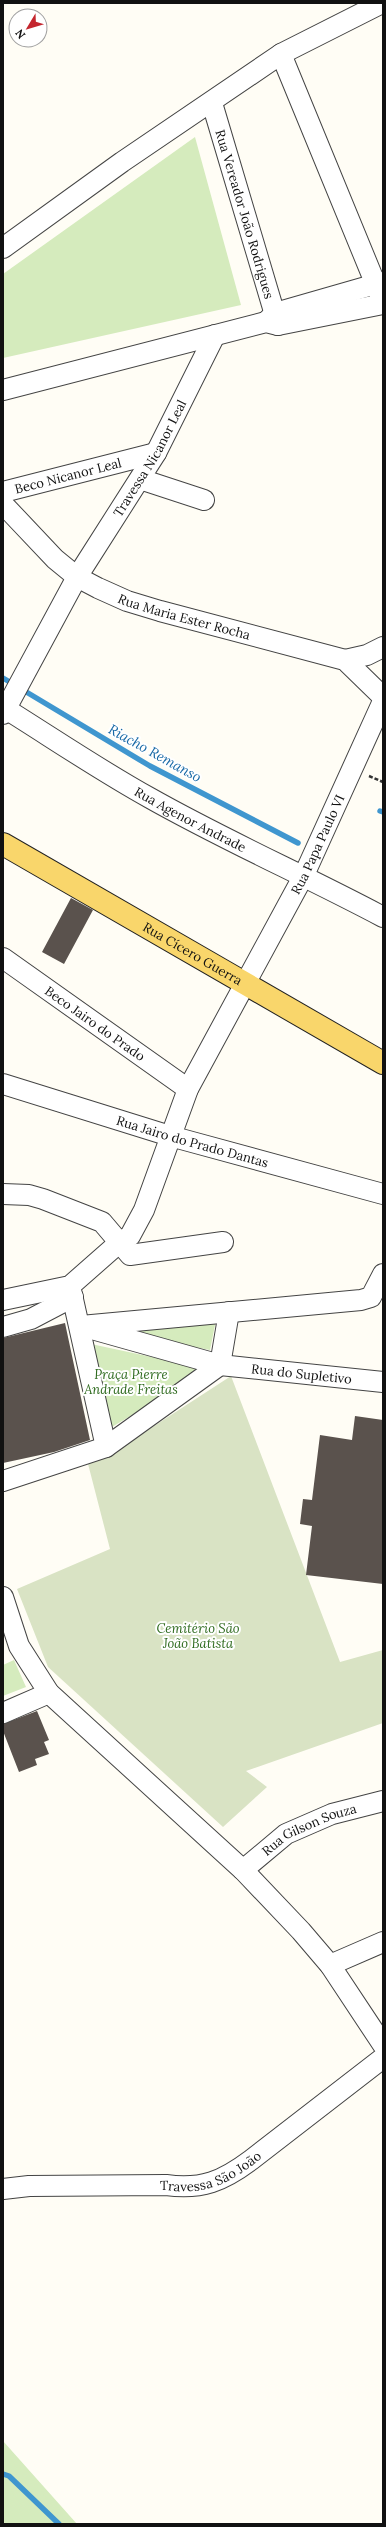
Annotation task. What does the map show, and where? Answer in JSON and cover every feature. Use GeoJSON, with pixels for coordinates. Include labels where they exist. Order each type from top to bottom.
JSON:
{"type":"FeatureCollection","features":[{"type":"Feature","properties":{"kind":"main road","name":"Rua Cícero Guerra"},"geometry":{"type":"LineString","coordinates":[[3,844],[383,1063]]}},
{"type":"Feature","properties":{"kind":"street"},"geometry":{"type":"LineString","coordinates":[[3,248],[122,162],[212,103],[281,54],[382,3]]}},
{"type":"Feature","properties":{"kind":"street"},"geometry":{"type":"LineString","coordinates":[[3,390],[381,293],[320,153],[281,54]]}},
{"type":"Feature","properties":{"kind":"street","name":"Rua Vereador João Rodrigues"},"geometry":{"type":"LineString","coordinates":[[212,103],[273,320]]}},
{"type":"Feature","properties":{"kind":"street","name":"Travessa Nicanor Leal"},"geometry":{"type":"LineString","coordinates":[[11,701],[77,577],[156,453],[215,335]]}},
{"type":"Feature","properties":{"kind":"street","name":"Beco Nicanor Leal"},"geometry":{"type":"LineString","coordinates":[[3,492],[156,453]]}},
{"type":"Feature","properties":{"kind":"street"},"geometry":{"type":"LineString","coordinates":[[140,479],[204,500]]}},
{"type":"Feature","properties":{"kind":"street","name":"Rua Maria Ester Rocha"},"geometry":{"type":"LineString","coordinates":[[3,504],[55,559],[77,577],[133,603],[344,660],[383,697]]}},
{"type":"Feature","properties":{"kind":"street"},"geometry":{"type":"LineString","coordinates":[[344,660],[366,655],[383,648]]}},
{"type":"Feature","properties":{"kind":"street","name":"Rua Agenor Andrade"},"geometry":{"type":"LineString","coordinates":[[11,701],[150,798],[225,838],[304,875],[383,916]]}},
{"type":"Feature","properties":{"kind":"street","name":"Rua Papa Paulo VI"},"geometry":{"type":"LineString","coordinates":[[3,1327],[31,1319],[71,1291],[120,1242],[130,1236],[144,1210],[188,1089],[244,983],[304,875],[383,701]]}},
{"type":"Feature","properties":{"kind":"street","name":"Beco Jairo do Prado"},"geometry":{"type":"LineString","coordinates":[[3,958],[188,1089]]}},
{"type":"Feature","properties":{"kind":"street","name":"Rua Jairo do Prado Dantas"},"geometry":{"type":"LineString","coordinates":[[3,1084],[170,1136],[383,1194]]}},
{"type":"Feature","properties":{"kind":"street"},"geometry":{"type":"LineString","coordinates":[[3,1194],[30,1195],[102,1222],[130,1255],[223,1242]]}},
{"type":"Feature","properties":{"kind":"street"},"geometry":{"type":"LineString","coordinates":[[80,1326],[361,1300],[371,1297],[383,1274]]}},
{"type":"Feature","properties":{"kind":"street"},"geometry":{"type":"LineString","coordinates":[[3,1300],[71,1291],[106,1447]]}},
{"type":"Feature","properties":{"kind":"street"},"geometry":{"type":"LineString","coordinates":[[3,1481],[106,1447],[220,1365],[229,1312]]}},
{"type":"Feature","properties":{"kind":"street"},"geometry":{"type":"LineString","coordinates":[[80,1326],[220,1365]]}},
{"type":"Feature","properties":{"kind":"street","name":"Rua do Supletivo"},"geometry":{"type":"LineString","coordinates":[[220,1365],[383,1382]]}},
{"type":"Feature","properties":{"kind":"street"},"geometry":{"type":"LineString","coordinates":[[3,1597],[11,1649],[50,1693],[243,1870],[302,1931],[330,1965],[383,2045]]}},
{"type":"Feature","properties":{"kind":"street"},"geometry":{"type":"LineString","coordinates":[[3,1713],[50,1693]]}},
{"type":"Feature","properties":{"kind":"street","name":"Rua Gilson Souza"},"geometry":{"type":"LineString","coordinates":[[243,1870],[286,1834],[332,1814],[383,1801]]}},
{"type":"Feature","properties":{"kind":"street"},"geometry":{"type":"LineString","coordinates":[[330,1965],[383,1942]]}},
{"type":"Feature","properties":{"kind":"street","name":"Travessa São João"},"geometry":{"type":"LineString","coordinates":[[3,2189],[29,2186],[166,2185],[185,2188],[216,2182],[233,2173],[251,2160],[383,2058]]}},
{"type":"Feature","properties":{"kind":"green space"},"geometry":{"type":"Polygon","coordinates":[[[195,137],[241,305],[3,358],[3,274],[195,137]]]}},
{"type":"Feature","properties":{"kind":"green space","name":"Praça Pierre Andrade Freitas"},"geometry":{"type":"Polygon","coordinates":[[[216,1320],[210,1350],[132,1335],[131,1324],[216,1320]]]}},
{"type":"Feature","properties":{"kind":"green space","name":"Praça Pierre Andrade Freitas"},"geometry":{"type":"Polygon","coordinates":[[[91,1344],[194,1366],[197,1376],[112,1427],[91,1344]]]}},
{"type":"Feature","properties":{"kind":"green space","name":"Cemitério São João Batista"},"geometry":{"type":"Polygon","coordinates":[[[231,1376],[340,1662],[383,1650],[383,1723],[246,1771],[267,1787],[223,1827],[48,1667],[17,1589],[110,1549],[87,1460],[131,1441],[231,1376]]]}},
{"type":"Feature","properties":{"kind":"green space"},"geometry":{"type":"Polygon","coordinates":[[[14,1660],[26,1687],[3,1696],[3,1665],[14,1660]]]}},
{"type":"Feature","properties":{"kind":"green space"},"geometry":{"type":"Polygon","coordinates":[[[3,2441],[77,2524],[3,2524],[3,2441]]]}},
{"type":"Feature","properties":{"kind":"building"},"geometry":{"type":"Polygon","coordinates":[[[71,898],[93,910],[64,964],[42,952],[71,898]]]}},
{"type":"Feature","properties":{"kind":"building"},"geometry":{"type":"Polygon","coordinates":[[[65,1323],[90,1440],[54,1452],[3,1463],[3,1338],[65,1323]]]}},
{"type":"Feature","properties":{"kind":"building"},"geometry":{"type":"Polygon","coordinates":[[[355,1416],[383,1420],[383,1584],[306,1575],[312,1526],[300,1524],[303,1499],[312,1500],[320,1435],[352,1440],[355,1416]]]}},
{"type":"Feature","properties":{"kind":"building"},"geometry":{"type":"Polygon","coordinates":[[[37,1711],[49,1740],[44,1742],[49,1754],[35,1759],[37,1765],[19,1772],[3,1731],[3,1724],[37,1711]]]}},
{"type":"Feature","properties":{"kind":"waterway","name":"Riacho Remanso"},"geometry":{"type":"LineString","coordinates":[[3,678],[150,766],[298,843]]}},
{"type":"Feature","properties":{"kind":"waterway"},"geometry":{"type":"LineString","coordinates":[[3,2474],[9,2476],[59,2524]]}}]}
